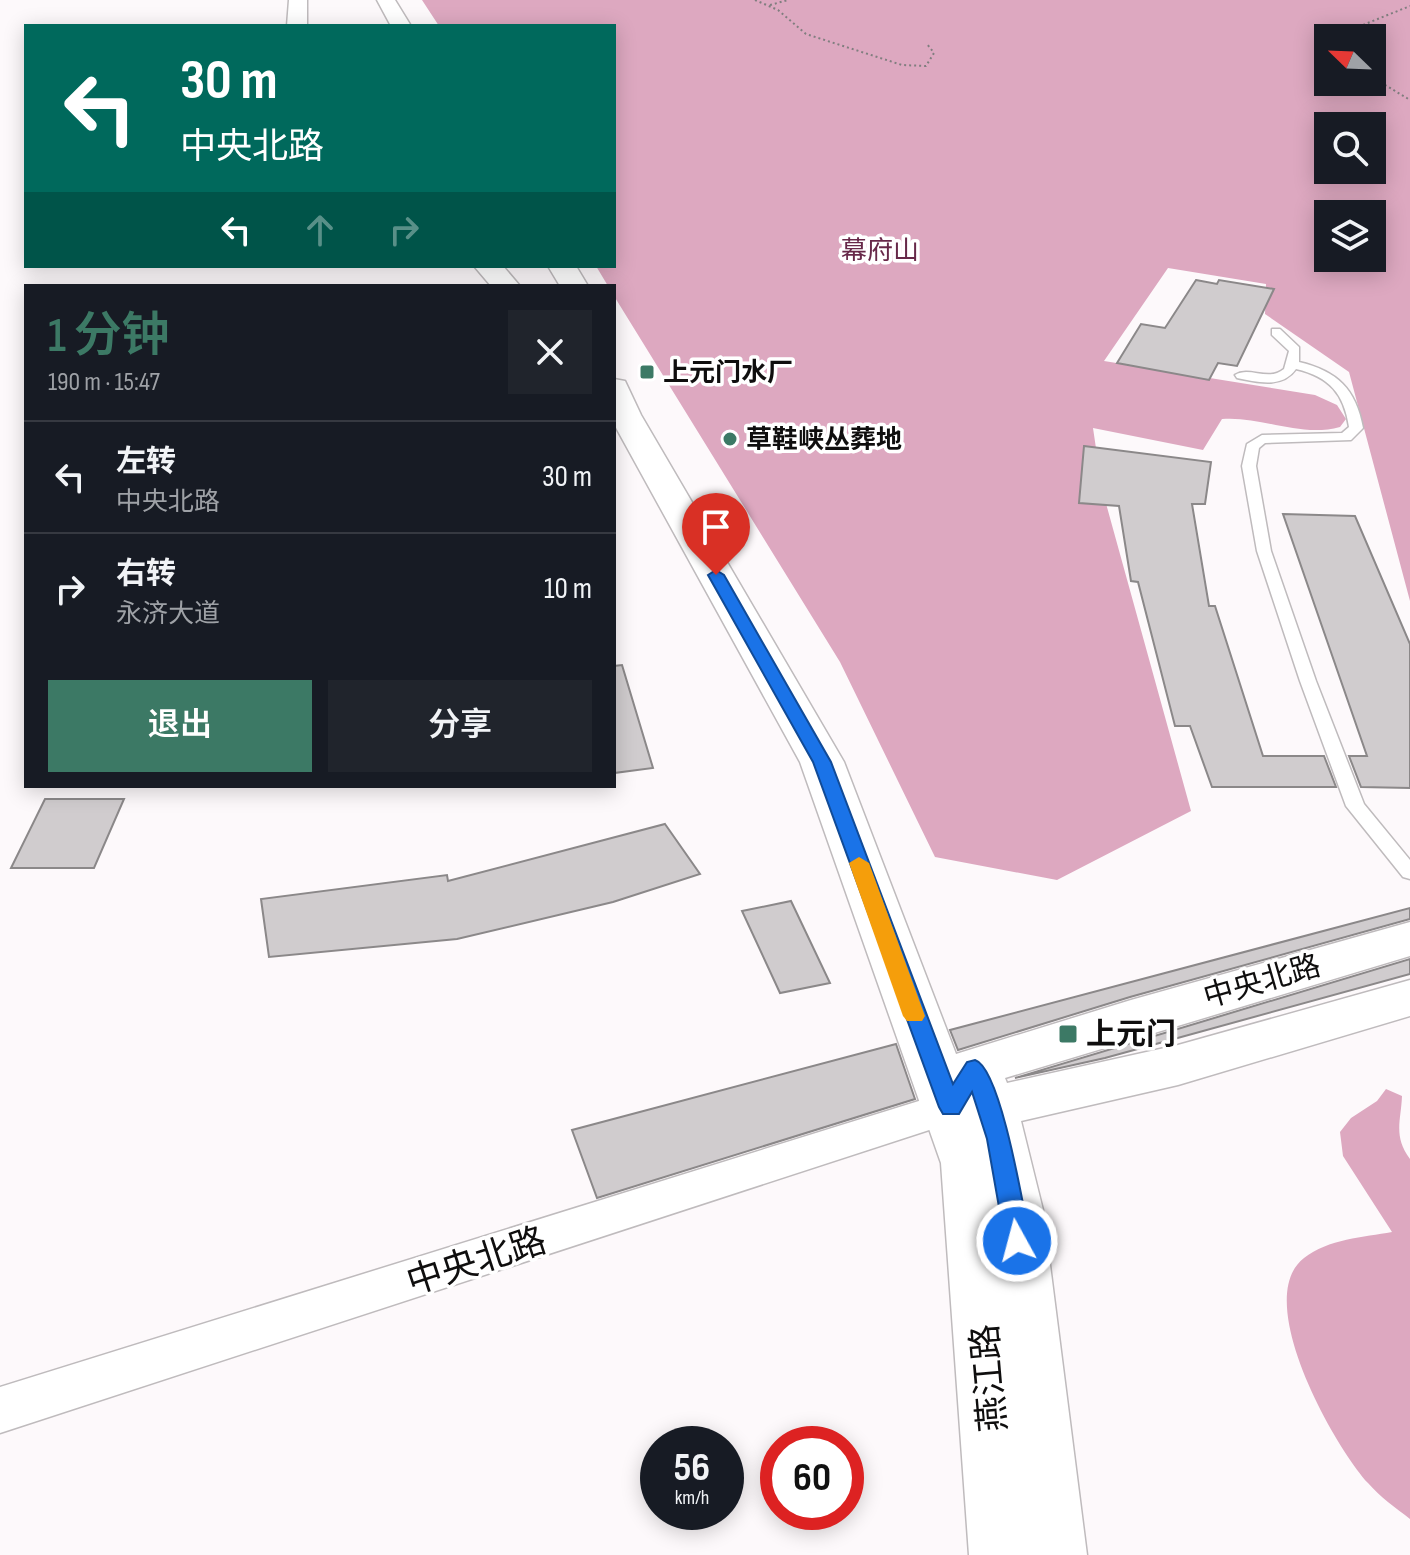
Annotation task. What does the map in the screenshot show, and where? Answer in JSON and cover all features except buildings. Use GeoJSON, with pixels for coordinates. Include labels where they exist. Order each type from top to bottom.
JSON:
{"type":"FeatureCollection","features":[{"type":"Feature","properties":{"kind":"main road"},"geometry":{"type":"LineString","coordinates":[[297,24],[298,0]]}},
{"type":"Feature","properties":{"kind":"main road"},"geometry":{"type":"LineString","coordinates":[[386,0],[400,24]]}},
{"type":"Feature","properties":{"kind":"main road"},"geometry":{"type":"LineString","coordinates":[[490,268],[504,284]]}},
{"type":"Feature","properties":{"kind":"main road"},"geometry":{"type":"LineString","coordinates":[[618,402],[822,762],[971,1094],[999,1139],[1014,1210],[1052,1555]]}},
{"type":"Feature","properties":{"kind":"main road","name":"中央北路"},"geometry":{"type":"LineString","coordinates":[[971,1094],[1131,1019],[1410,939]]}},
{"type":"Feature","properties":{"kind":"main road","name":"中央北路"},"geometry":{"type":"LineString","coordinates":[[971,1094],[1178,1065],[1410,998]]}},
{"type":"Feature","properties":{"kind":"main road","name":"燕江路"},"geometry":{"type":"LineString","coordinates":[[971,1094],[969,1163],[1004,1555]]}},
{"type":"Feature","properties":{"kind":"street","name":"中央北路"},"geometry":{"type":"LineString","coordinates":[[0,1410],[971,1094]]}},
{"type":"Feature","properties":{"kind":"lane"},"geometry":{"type":"LineString","coordinates":[[1241,375],[1273,380],[1286,377],[1294,365],[1295,350],[1276,332]]}},
{"type":"Feature","properties":{"kind":"lane"},"geometry":{"type":"LineString","coordinates":[[1294,365],[1322,371],[1341,384],[1356,428],[1346,437],[1262,439],[1252,447],[1249,466],[1264,551],[1355,806],[1410,873]]}},
{"type":"Feature","properties":{"kind":"path"},"geometry":{"type":"LineString","coordinates":[[755,0],[769,6],[806,34],[902,65],[926,66],[934,53],[927,44]]}},
{"type":"Feature","properties":{"kind":"path"},"geometry":{"type":"LineString","coordinates":[[769,6],[788,0]]}},
{"type":"Feature","properties":{"kind":"path"},"geometry":{"type":"LineString","coordinates":[[1360,24],[1410,6]]}},
{"type":"Feature","properties":{"kind":"path"},"geometry":{"type":"LineString","coordinates":[[1386,85],[1410,100]]}},
{"type":"Feature","properties":{"kind":"green space","name":"幕府山"},"geometry":{"type":"Polygon","coordinates":[[[422,0],[1410,0],[1410,601],[1349,372],[1265,314],[1266,284],[1168,268],[1104,361],[1315,395],[1337,405],[1346,419],[1340,427],[1310,430],[1222,419],[1203,450],[1093,428],[1102,489],[1191,811],[1057,880],[935,857],[840,662],[616,299],[616,284],[607,284],[597,268],[616,268],[616,24],[438,24],[422,0]]]}},
{"type":"Feature","properties":{"kind":"green space"},"geometry":{"type":"Polygon","coordinates":[[[1386,1089],[1402,1096],[1400,1136],[1410,1159],[1410,1519],[1368,1483],[1336,1438],[1303,1372],[1292,1337],[1287,1305],[1290,1278],[1304,1258],[1335,1243],[1392,1232],[1343,1156],[1340,1132],[1351,1118],[1377,1101],[1386,1089]]]}},
{"type":"Feature","properties":{"kind":"slow traffic"},"geometry":{"type":"LineString","coordinates":[[859,863],[914,1016]]}},
{"type":"Feature","properties":{"kind":"place","name":"上元门水厂"},"geometry":{"type":"Point","coordinates":[647,372]}},
{"type":"Feature","properties":{"kind":"place","name":"草鞋峡丛葬地"},"geometry":{"type":"Point","coordinates":[730,439]}},
{"type":"Feature","properties":{"kind":"place","name":"上元门"},"geometry":{"type":"Point","coordinates":[1068,1034]}},
{"type":"Feature","properties":{"kind":"route"},"geometry":{"type":"LineString","coordinates":[[716,575],[822,762],[925,1045],[951,1107],[975,1068],[999,1139],[1014,1210],[1017,1241]]}}]}
